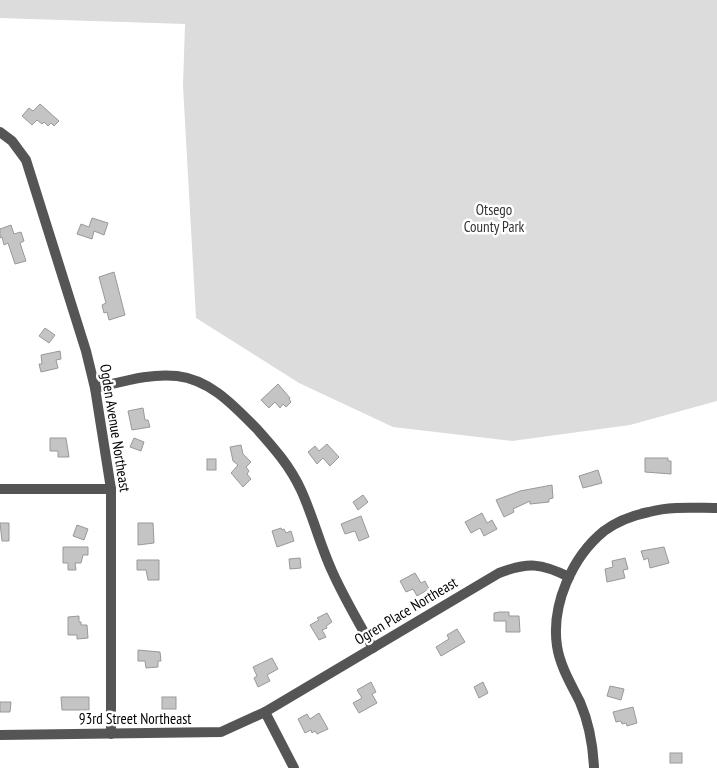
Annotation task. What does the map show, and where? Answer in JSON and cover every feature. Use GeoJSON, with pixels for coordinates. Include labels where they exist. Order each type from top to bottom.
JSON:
{"type":"FeatureCollection","features":[{"type":"Feature","properties":{"kind":"street","name":"Ogden Avenue Northeast"},"geometry":{"type":"LineString","coordinates":[[0,132],[12,141],[26,160],[76,317],[95,388],[111,489],[111,734]]}},
{"type":"Feature","properties":{"kind":"street"},"geometry":{"type":"LineString","coordinates":[[95,388],[162,375],[193,379],[230,402],[281,456],[302,490],[331,570],[373,648]]}},
{"type":"Feature","properties":{"kind":"street"},"geometry":{"type":"LineString","coordinates":[[0,488],[111,489]]}},
{"type":"Feature","properties":{"kind":"street"},"geometry":{"type":"LineString","coordinates":[[594,768],[594,754],[589,727],[562,665],[557,646],[558,610],[569,577],[592,541],[606,530],[630,518],[655,511],[717,508]]}},
{"type":"Feature","properties":{"kind":"street","name":"Ogren Place Northeast"},"geometry":{"type":"LineString","coordinates":[[265,712],[499,573],[512,568],[534,565],[545,566],[569,577]]}},
{"type":"Feature","properties":{"kind":"street"},"geometry":{"type":"LineString","coordinates":[[265,712],[294,768]]}},
{"type":"Feature","properties":{"kind":"street","name":"93rd Street Northeast"},"geometry":{"type":"LineString","coordinates":[[0,735],[221,732],[265,712]]}},
{"type":"Feature","properties":{"kind":"green space","name":"Otsego County Park"},"geometry":{"type":"Polygon","coordinates":[[[0,0],[717,0],[717,401],[630,425],[512,441],[393,427],[299,383],[196,318],[183,86],[185,24],[0,18],[0,0]]]}},
{"type":"Feature","properties":{"kind":"building"},"geometry":{"type":"Polygon","coordinates":[[[40,104],[59,121],[54,126],[51,123],[48,126],[44,122],[42,124],[37,120],[32,125],[22,116],[29,108],[33,111],[40,104]]]}},
{"type":"Feature","properties":{"kind":"building"},"geometry":{"type":"Polygon","coordinates":[[[92,218],[108,223],[104,235],[94,231],[92,239],[77,234],[81,224],[89,227],[92,218]]]}},
{"type":"Feature","properties":{"kind":"building"},"geometry":{"type":"Polygon","coordinates":[[[11,225],[14,234],[21,232],[24,241],[20,243],[26,261],[15,264],[8,243],[4,245],[2,237],[0,238],[0,229],[11,225]]]}},
{"type":"Feature","properties":{"kind":"building"},"geometry":{"type":"Polygon","coordinates":[[[114,272],[125,315],[109,320],[107,312],[104,313],[102,305],[106,303],[99,277],[114,272]]]}},
{"type":"Feature","properties":{"kind":"building"},"geometry":{"type":"Polygon","coordinates":[[[45,328],[55,335],[49,343],[39,336],[45,328]]]}},
{"type":"Feature","properties":{"kind":"building"},"geometry":{"type":"Polygon","coordinates":[[[60,351],[61,359],[56,360],[58,368],[41,372],[39,364],[42,364],[41,355],[60,351]]]}},
{"type":"Feature","properties":{"kind":"building"},"geometry":{"type":"Polygon","coordinates":[[[278,384],[290,398],[291,402],[286,407],[283,404],[280,408],[275,402],[269,408],[261,400],[278,384]]]}},
{"type":"Feature","properties":{"kind":"building"},"geometry":{"type":"Polygon","coordinates":[[[143,408],[145,420],[148,420],[150,427],[132,430],[128,411],[143,408]]]}},
{"type":"Feature","properties":{"kind":"building"},"geometry":{"type":"Polygon","coordinates":[[[50,438],[66,438],[69,457],[58,457],[58,451],[50,451],[50,438]]]}},
{"type":"Feature","properties":{"kind":"building"},"geometry":{"type":"Polygon","coordinates":[[[134,438],[144,442],[141,451],[130,447],[134,438]]]}},
{"type":"Feature","properties":{"kind":"building"},"geometry":{"type":"Polygon","coordinates":[[[327,444],[339,457],[330,466],[323,458],[317,464],[308,452],[315,446],[319,451],[327,444]]]}},
{"type":"Feature","properties":{"kind":"building"},"geometry":{"type":"Polygon","coordinates":[[[241,445],[243,454],[251,462],[246,467],[249,471],[247,474],[251,479],[243,487],[231,473],[238,465],[233,461],[230,447],[241,445]]]}},
{"type":"Feature","properties":{"kind":"building"},"geometry":{"type":"Polygon","coordinates":[[[645,458],[668,458],[668,461],[671,461],[671,474],[645,472],[645,458]]]}},
{"type":"Feature","properties":{"kind":"building"},"geometry":{"type":"Polygon","coordinates":[[[207,459],[216,459],[216,470],[207,470],[207,459]]]}},
{"type":"Feature","properties":{"kind":"building"},"geometry":{"type":"Polygon","coordinates":[[[598,470],[602,483],[583,488],[579,476],[598,470]]]}},
{"type":"Feature","properties":{"kind":"building"},"geometry":{"type":"Polygon","coordinates":[[[552,485],[553,498],[549,499],[549,502],[530,504],[530,501],[513,509],[514,512],[504,517],[496,500],[520,491],[552,485]]]}},
{"type":"Feature","properties":{"kind":"building"},"geometry":{"type":"Polygon","coordinates":[[[363,495],[368,502],[358,510],[353,502],[363,495]]]}},
{"type":"Feature","properties":{"kind":"building"},"geometry":{"type":"Polygon","coordinates":[[[482,513],[487,523],[492,520],[497,529],[484,536],[480,528],[471,533],[465,522],[482,513]]]}},
{"type":"Feature","properties":{"kind":"building"},"geometry":{"type":"Polygon","coordinates":[[[361,516],[369,537],[359,541],[355,531],[345,534],[341,524],[361,516]]]}},
{"type":"Feature","properties":{"kind":"building"},"geometry":{"type":"Polygon","coordinates":[[[0,523],[9,523],[9,541],[2,541],[0,523]]]}},
{"type":"Feature","properties":{"kind":"building"},"geometry":{"type":"Polygon","coordinates":[[[138,523],[153,523],[154,543],[138,545],[138,523]]]}},
{"type":"Feature","properties":{"kind":"building"},"geometry":{"type":"Polygon","coordinates":[[[77,525],[88,529],[84,540],[73,536],[77,525]]]}},
{"type":"Feature","properties":{"kind":"building"},"geometry":{"type":"Polygon","coordinates":[[[281,528],[286,533],[291,531],[294,541],[277,547],[272,531],[281,528]]]}},
{"type":"Feature","properties":{"kind":"building"},"geometry":{"type":"Polygon","coordinates":[[[63,547],[88,547],[88,555],[83,555],[81,563],[75,563],[76,570],[68,570],[68,563],[63,563],[63,547]]]}},
{"type":"Feature","properties":{"kind":"building"},"geometry":{"type":"Polygon","coordinates":[[[664,547],[669,563],[650,568],[648,558],[644,560],[641,551],[664,547]]]}},
{"type":"Feature","properties":{"kind":"building"},"geometry":{"type":"Polygon","coordinates":[[[300,558],[301,568],[290,569],[289,559],[300,558]]]}},
{"type":"Feature","properties":{"kind":"building"},"geometry":{"type":"Polygon","coordinates":[[[625,558],[628,569],[623,570],[625,578],[607,582],[605,569],[613,567],[612,561],[625,558]]]}},
{"type":"Feature","properties":{"kind":"building"},"geometry":{"type":"Polygon","coordinates":[[[137,560],[159,560],[159,580],[148,580],[146,570],[137,570],[137,560]]]}},
{"type":"Feature","properties":{"kind":"building"},"geometry":{"type":"Polygon","coordinates":[[[415,573],[421,583],[425,581],[429,589],[417,596],[413,589],[406,592],[400,581],[415,573]]]}},
{"type":"Feature","properties":{"kind":"building"},"geometry":{"type":"Polygon","coordinates":[[[509,612],[509,616],[519,616],[520,632],[506,632],[506,621],[494,621],[494,613],[509,612]]]}},
{"type":"Feature","properties":{"kind":"building"},"geometry":{"type":"Polygon","coordinates":[[[327,613],[332,622],[326,626],[327,628],[322,630],[326,637],[319,640],[310,625],[319,620],[317,618],[327,613]]]}},
{"type":"Feature","properties":{"kind":"building"},"geometry":{"type":"Polygon","coordinates":[[[79,616],[81,625],[87,625],[88,638],[77,639],[77,635],[68,635],[68,617],[79,616]]]}},
{"type":"Feature","properties":{"kind":"building"},"geometry":{"type":"Polygon","coordinates":[[[457,629],[465,642],[441,656],[436,647],[449,639],[447,635],[457,629]]]}},
{"type":"Feature","properties":{"kind":"building"},"geometry":{"type":"Polygon","coordinates":[[[138,650],[160,652],[161,661],[158,661],[158,667],[146,668],[145,661],[138,661],[138,650]]]}},
{"type":"Feature","properties":{"kind":"building"},"geometry":{"type":"Polygon","coordinates":[[[272,658],[278,669],[267,675],[270,681],[258,687],[254,678],[257,676],[253,667],[272,658]]]}},
{"type":"Feature","properties":{"kind":"building"},"geometry":{"type":"Polygon","coordinates":[[[371,682],[376,692],[372,694],[377,703],[359,713],[353,703],[362,698],[357,690],[371,682]]]}},
{"type":"Feature","properties":{"kind":"building"},"geometry":{"type":"Polygon","coordinates":[[[483,682],[488,693],[479,698],[474,687],[483,682]]]}},
{"type":"Feature","properties":{"kind":"building"},"geometry":{"type":"Polygon","coordinates":[[[610,686],[624,689],[621,700],[607,696],[610,686]]]}},
{"type":"Feature","properties":{"kind":"building"},"geometry":{"type":"Polygon","coordinates":[[[61,697],[89,697],[89,710],[62,710],[61,697]]]}},
{"type":"Feature","properties":{"kind":"building"},"geometry":{"type":"Polygon","coordinates":[[[162,697],[176,697],[176,709],[162,709],[162,697]]]}},
{"type":"Feature","properties":{"kind":"building"},"geometry":{"type":"Polygon","coordinates":[[[0,702],[11,702],[10,712],[0,712],[0,702]]]}},
{"type":"Feature","properties":{"kind":"building"},"geometry":{"type":"Polygon","coordinates":[[[633,707],[637,723],[627,726],[626,723],[622,724],[621,721],[616,722],[613,712],[633,707]]]}},
{"type":"Feature","properties":{"kind":"building"},"geometry":{"type":"Polygon","coordinates":[[[319,713],[328,729],[317,734],[315,731],[312,733],[311,730],[305,733],[298,719],[307,714],[310,719],[319,713]]]}},
{"type":"Feature","properties":{"kind":"building"},"geometry":{"type":"Polygon","coordinates":[[[670,753],[682,753],[682,763],[670,763],[670,753]]]}}]}
